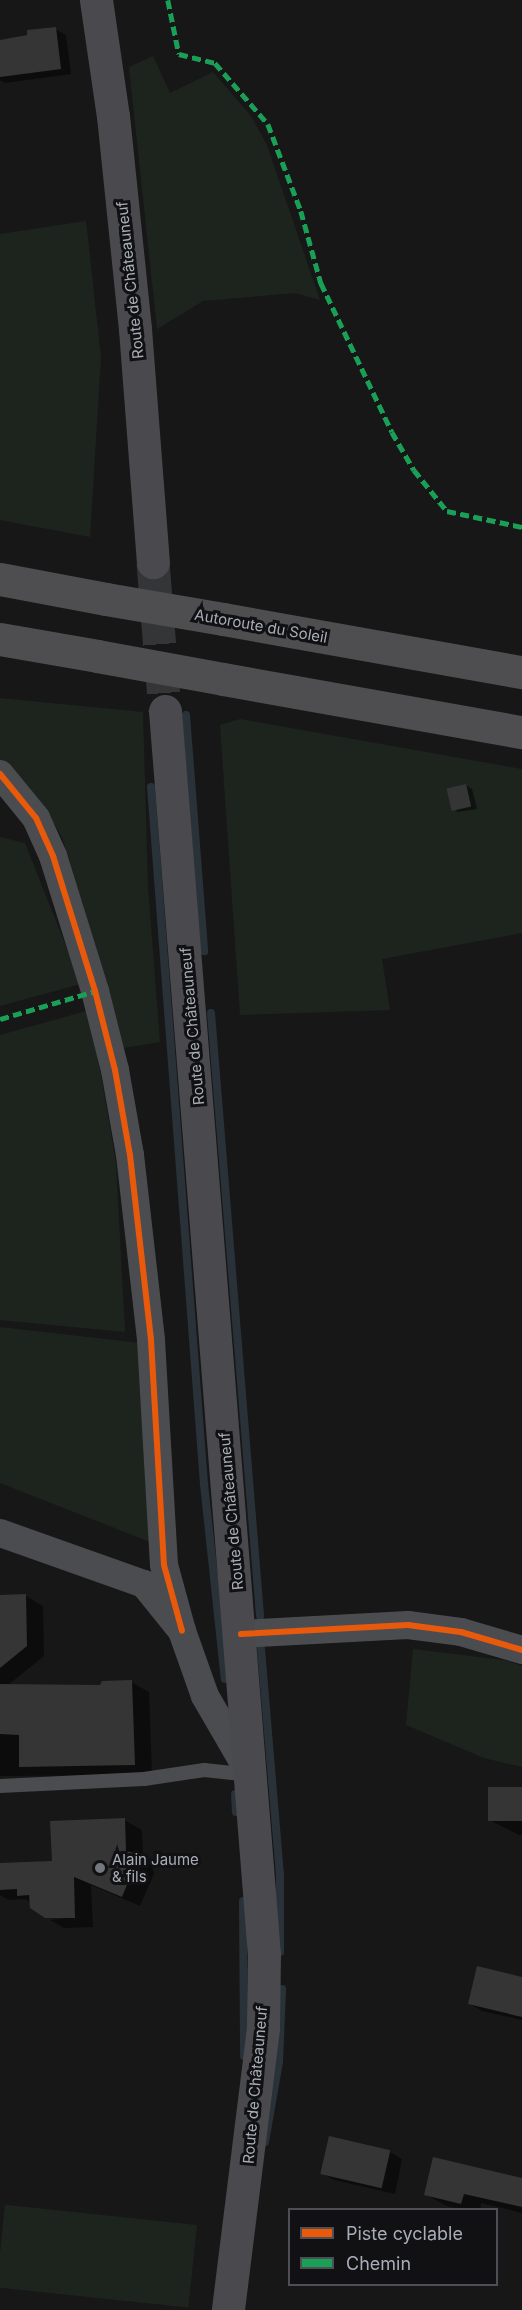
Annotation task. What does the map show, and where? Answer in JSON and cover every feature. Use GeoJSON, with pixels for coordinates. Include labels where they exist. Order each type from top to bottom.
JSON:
{"type":"FeatureCollection","features":[{"type":"Feature","properties":{"kind":"highway","name":"Autoroute du Soleil"},"geometry":{"type":"LineString","coordinates":[[0,579],[522,672]]}},
{"type":"Feature","properties":{"kind":"highway"},"geometry":{"type":"LineString","coordinates":[[0,639],[522,732]]}},
{"type":"Feature","properties":{"kind":"main road","name":"Route de Châteauneuf"},"geometry":{"type":"LineString","coordinates":[[96,0],[113,116],[135,330],[153,562]]}},
{"type":"Feature","properties":{"kind":"main road","name":"Route de Châteauneuf"},"geometry":{"type":"LineString","coordinates":[[165,711],[261,1895],[263,2028],[228,2310]]}},
{"type":"Feature","properties":{"kind":"street"},"geometry":{"type":"LineString","coordinates":[[0,774],[36,818],[53,856],[95,992],[115,1070],[130,1155],[150,1340],[164,1565],[182,1631],[205,1696],[250,1775]]}},
{"type":"Feature","properties":{"kind":"street"},"geometry":{"type":"LineString","coordinates":[[0,1533],[33,1548],[144,1584],[182,1631]]}},
{"type":"Feature","properties":{"kind":"street"},"geometry":{"type":"LineString","coordinates":[[241,1634],[408,1625],[461,1632],[522,1650]]}},
{"type":"Feature","properties":{"kind":"lane"},"geometry":{"type":"LineString","coordinates":[[0,1550],[33,1548]]}},
{"type":"Feature","properties":{"kind":"lane"},"geometry":{"type":"LineString","coordinates":[[0,1785],[144,1779],[204,1770],[250,1775]]}},
{"type":"Feature","properties":{"kind":"shaded area"},"geometry":{"type":"Polygon","coordinates":[[[153,56],[170,93],[213,72],[251,116],[267,145],[320,300],[295,293],[203,301],[157,329],[129,67],[153,56]]]}},
{"type":"Feature","properties":{"kind":"shaded area"},"geometry":{"type":"Polygon","coordinates":[[[86,221],[101,357],[90,537],[0,520],[0,234],[86,221]]]}},
{"type":"Feature","properties":{"kind":"shaded area"},"geometry":{"type":"Polygon","coordinates":[[[0,698],[143,712],[148,886],[160,1042],[123,1048],[62,837],[44,807],[0,766],[0,698]]]}},
{"type":"Feature","properties":{"kind":"shaded area"},"geometry":{"type":"Polygon","coordinates":[[[240,719],[522,769],[522,933],[382,959],[390,1010],[240,1015],[220,725],[240,719]]]}},
{"type":"Feature","properties":{"kind":"shaded area"},"geometry":{"type":"Polygon","coordinates":[[[0,837],[25,843],[81,984],[0,1006],[0,837]]]}},
{"type":"Feature","properties":{"kind":"shaded area"},"geometry":{"type":"Polygon","coordinates":[[[90,1010],[116,1163],[125,1332],[0,1320],[0,1035],[90,1010]]]}},
{"type":"Feature","properties":{"kind":"shaded area"},"geometry":{"type":"Polygon","coordinates":[[[0,1327],[141,1343],[150,1542],[0,1483],[0,1327]]]}},
{"type":"Feature","properties":{"kind":"shaded area"},"geometry":{"type":"Polygon","coordinates":[[[413,1649],[504,1660],[522,1666],[522,1767],[484,1758],[406,1725],[413,1649]]]}},
{"type":"Feature","properties":{"kind":"shaded area"},"geometry":{"type":"Polygon","coordinates":[[[5,2205],[197,2225],[188,2308],[0,2288],[0,2253],[5,2205]]]}},
{"type":"Feature","properties":{"kind":"building"},"geometry":{"type":"Polygon","coordinates":[[[56,27],[61,69],[0,77],[0,40],[27,35],[27,30],[56,27]]]}},
{"type":"Feature","properties":{"kind":"building"},"geometry":{"type":"Polygon","coordinates":[[[466,784],[471,806],[452,811],[447,788],[466,784]]]}},
{"type":"Feature","properties":{"kind":"building"},"geometry":{"type":"Polygon","coordinates":[[[26,1594],[27,1646],[0,1668],[0,1595],[26,1594]]]}},
{"type":"Feature","properties":{"kind":"building"},"geometry":{"type":"Polygon","coordinates":[[[132,1680],[135,1765],[19,1767],[19,1735],[0,1734],[0,1684],[100,1685],[102,1681],[132,1680]]]}},
{"type":"Feature","properties":{"kind":"building"},"geometry":{"type":"Polygon","coordinates":[[[488,1787],[522,1787],[522,1821],[488,1821],[488,1787]]]}},
{"type":"Feature","properties":{"kind":"building","name":"Alain Jaume & fils"},"geometry":{"type":"Polygon","coordinates":[[[125,1818],[126,1851],[134,1853],[136,1863],[122,1897],[74,1877],[75,1918],[45,1918],[30,1908],[29,1895],[17,1896],[17,1889],[0,1890],[0,1863],[52,1861],[50,1821],[125,1818]]]}},
{"type":"Feature","properties":{"kind":"building"},"geometry":{"type":"Polygon","coordinates":[[[477,1966],[522,1977],[522,2017],[468,2004],[477,1966]]]}},
{"type":"Feature","properties":{"kind":"building"},"geometry":{"type":"Polygon","coordinates":[[[329,2136],[390,2150],[382,2188],[320,2174],[329,2136]]]}},
{"type":"Feature","properties":{"kind":"building"},"geometry":{"type":"Polygon","coordinates":[[[433,2157],[522,2178],[522,2207],[464,2194],[461,2204],[424,2195],[433,2157]]]}},
{"type":"Feature","properties":{"kind":"waterway"},"geometry":{"type":"LineString","coordinates":[[186,715],[204,951]]}},
{"type":"Feature","properties":{"kind":"waterway"},"geometry":{"type":"LineString","coordinates":[[151,787],[204,1484],[225,1679]]}},
{"type":"Feature","properties":{"kind":"waterway"},"geometry":{"type":"LineString","coordinates":[[211,1013],[260,1616]]}},
{"type":"Feature","properties":{"kind":"waterway"},"geometry":{"type":"LineString","coordinates":[[261,1649],[280,1873],[280,1952]]}},
{"type":"Feature","properties":{"kind":"waterway"},"geometry":{"type":"LineString","coordinates":[[235,1794],[236,1812]]}},
{"type":"Feature","properties":{"kind":"waterway"},"geometry":{"type":"LineString","coordinates":[[243,1901],[244,2056]]}},
{"type":"Feature","properties":{"kind":"waterway"},"geometry":{"type":"LineString","coordinates":[[265,2142],[279,2062],[282,1989]]}},
{"type":"Feature","properties":{"kind":"tunnel"},"geometry":{"type":"LineString","coordinates":[[153,562],[165,711]]}},
{"type":"Feature","properties":{"kind":"marked path"},"geometry":{"type":"LineString","coordinates":[[168,0],[179,54],[215,63],[268,124],[301,211],[321,283],[392,432],[414,470],[447,511],[522,527]]}},
{"type":"Feature","properties":{"kind":"marked path"},"geometry":{"type":"LineString","coordinates":[[0,1019],[95,991]]}},
{"type":"Feature","properties":{"kind":"cycle path"},"geometry":{"type":"LineString","coordinates":[[0,774],[36,818],[53,856],[95,991],[115,1070],[130,1155],[151,1340],[164,1565],[182,1631]]}},
{"type":"Feature","properties":{"kind":"cycle path"},"geometry":{"type":"LineString","coordinates":[[241,1634],[408,1625],[461,1632],[522,1650]]}},
{"type":"Feature","properties":{"kind":"place","name":"Alain Jaume & fils"},"geometry":{"type":"Point","coordinates":[100,1868]}}]}
